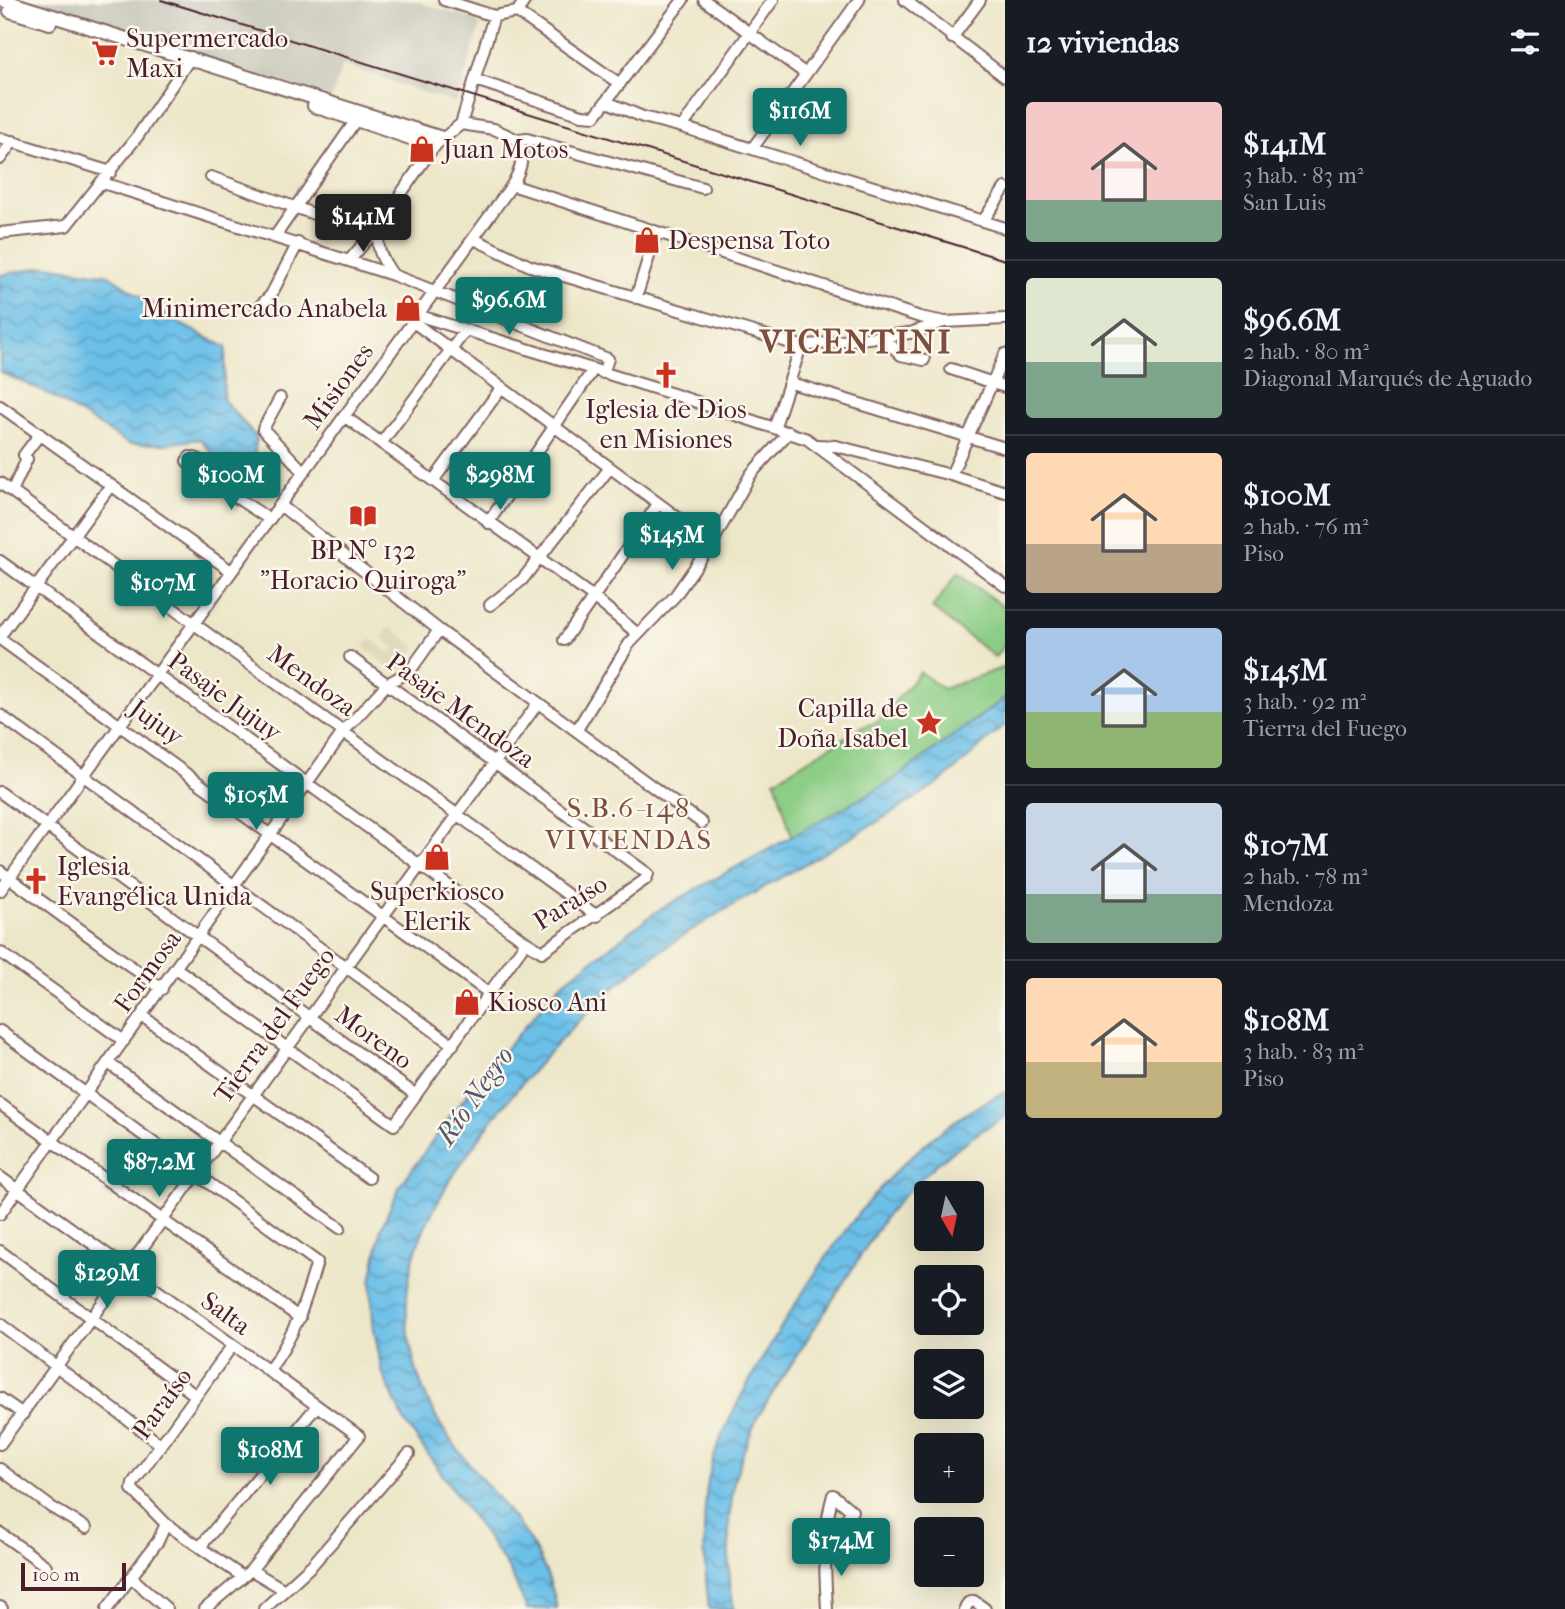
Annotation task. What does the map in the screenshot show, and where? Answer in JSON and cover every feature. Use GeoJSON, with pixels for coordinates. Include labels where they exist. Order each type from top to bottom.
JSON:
{"type":"FeatureCollection","features":[{"type":"Feature","properties":{"kind":"main road"},"geometry":{"type":"LineString","coordinates":[[2,0],[33,14]]}},
{"type":"Feature","properties":{"kind":"main road"},"geometry":{"type":"LineString","coordinates":[[0,8],[33,14],[188,61],[440,142]]}},
{"type":"Feature","properties":{"kind":"main road"},"geometry":{"type":"LineString","coordinates":[[188,61],[356,120],[440,142]]}},
{"type":"Feature","properties":{"kind":"street"},"geometry":{"type":"LineString","coordinates":[[517,12],[525,0]]}},
{"type":"Feature","properties":{"kind":"street"},"geometry":{"type":"LineString","coordinates":[[475,80],[582,115],[595,116],[683,0]]}},
{"type":"Feature","properties":{"kind":"street"},"geometry":{"type":"LineString","coordinates":[[704,0],[806,74]]}},
{"type":"Feature","properties":{"kind":"street"},"geometry":{"type":"LineString","coordinates":[[682,127],[773,0]]}},
{"type":"Feature","properties":{"kind":"street"},"geometry":{"type":"LineString","coordinates":[[752,149],[859,0]]}},
{"type":"Feature","properties":{"kind":"street"},"geometry":{"type":"LineString","coordinates":[[905,0],[1005,77]]}},
{"type":"Feature","properties":{"kind":"street"},"geometry":{"type":"LineString","coordinates":[[952,38],[980,0]]}},
{"type":"Feature","properties":{"kind":"street"},"geometry":{"type":"LineString","coordinates":[[448,1],[494,16],[517,12],[620,84]]}},
{"type":"Feature","properties":{"kind":"street"},"geometry":{"type":"LineString","coordinates":[[349,261],[372,235],[440,142],[461,124],[494,16]]}},
{"type":"Feature","properties":{"kind":"street"},"geometry":{"type":"LineString","coordinates":[[0,233],[66,226],[103,183],[188,61]]}},
{"type":"Feature","properties":{"kind":"street"},"geometry":{"type":"LineString","coordinates":[[607,102],[643,117],[1005,228]]}},
{"type":"Feature","properties":{"kind":"street"},"geometry":{"type":"LineString","coordinates":[[276,235],[356,120]]}},
{"type":"Feature","properties":{"kind":"street"},"geometry":{"type":"LineString","coordinates":[[461,124],[494,129],[518,140],[527,139],[703,188]]}},
{"type":"Feature","properties":{"kind":"street"},"geometry":{"type":"LineString","coordinates":[[0,138],[111,172]]}},
{"type":"Feature","properties":{"kind":"street","name":"Misiones"},"geometry":{"type":"LineString","coordinates":[[0,891],[5,874],[47,826],[512,185],[520,170],[523,152],[518,140]]}},
{"type":"Feature","properties":{"kind":"street"},"geometry":{"type":"LineString","coordinates":[[0,159],[13,141]]}},
{"type":"Feature","properties":{"kind":"street"},"geometry":{"type":"LineString","coordinates":[[211,177],[372,235]]}},
{"type":"Feature","properties":{"kind":"street"},"geometry":{"type":"LineString","coordinates":[[103,183],[276,235],[393,275],[608,359],[556,426],[488,523]]}},
{"type":"Feature","properties":{"kind":"street"},"geometry":{"type":"LineString","coordinates":[[512,185],[656,234],[920,317],[945,322],[1005,319]]}},
{"type":"Feature","properties":{"kind":"street"},"geometry":{"type":"LineString","coordinates":[[983,220],[1005,188]]}},
{"type":"Feature","properties":{"kind":"street"},"geometry":{"type":"LineString","coordinates":[[380,224],[376,242],[381,258],[393,275]]}},
{"type":"Feature","properties":{"kind":"street"},"geometry":{"type":"LineString","coordinates":[[636,298],[656,234]]}},
{"type":"Feature","properties":{"kind":"street"},"geometry":{"type":"LineString","coordinates":[[474,239],[513,260],[801,346],[910,333],[945,322]]}},
{"type":"Feature","properties":{"kind":"street"},"geometry":{"type":"LineString","coordinates":[[257,309],[271,295],[298,243]]}},
{"type":"Feature","properties":{"kind":"street"},"geometry":{"type":"LineString","coordinates":[[415,318],[534,352],[789,432],[817,445],[1005,586]]}},
{"type":"Feature","properties":{"kind":"street"},"geometry":{"type":"LineString","coordinates":[[415,318],[609,469],[712,543]]}},
{"type":"Feature","properties":{"kind":"street"},"geometry":{"type":"LineString","coordinates":[[383,442],[465,331]]}},
{"type":"Feature","properties":{"kind":"street"},"geometry":{"type":"LineString","coordinates":[[534,352],[539,333]]}},
{"type":"Feature","properties":{"kind":"street"},"geometry":{"type":"LineString","coordinates":[[883,337],[901,355],[924,360]]}},
{"type":"Feature","properties":{"kind":"street"},"geometry":{"type":"LineString","coordinates":[[775,426],[801,346]]}},
{"type":"Feature","properties":{"kind":"street"},"geometry":{"type":"LineString","coordinates":[[570,363],[575,347]]}},
{"type":"Feature","properties":{"kind":"street"},"geometry":{"type":"LineString","coordinates":[[951,475],[1005,354]]}},
{"type":"Feature","properties":{"kind":"street"},"geometry":{"type":"LineString","coordinates":[[951,369],[1005,387]]}},
{"type":"Feature","properties":{"kind":"street"},"geometry":{"type":"LineString","coordinates":[[791,383],[1005,448]]}},
{"type":"Feature","properties":{"kind":"street"},"geometry":{"type":"LineString","coordinates":[[433,481],[502,387]]}},
{"type":"Feature","properties":{"kind":"street"},"geometry":{"type":"LineString","coordinates":[[280,398],[263,429],[304,472]]}},
{"type":"Feature","properties":{"kind":"street"},"geometry":{"type":"LineString","coordinates":[[0,406],[231,571]]}},
{"type":"Feature","properties":{"kind":"street"},"geometry":{"type":"LineString","coordinates":[[344,416],[593,597],[638,634]]}},
{"type":"Feature","properties":{"kind":"street"},"geometry":{"type":"LineString","coordinates":[[578,728],[638,634],[675,596],[712,543],[751,474],[789,432]]}},
{"type":"Feature","properties":{"kind":"street"},"geometry":{"type":"LineString","coordinates":[[12,491],[27,459],[24,455],[40,434]]}},
{"type":"Feature","properties":{"kind":"street"},"geometry":{"type":"LineString","coordinates":[[817,445],[836,446],[951,475],[1005,492]]}},
{"type":"Feature","properties":{"kind":"street"},"geometry":{"type":"LineString","coordinates":[[491,605],[522,580],[609,469]]}},
{"type":"Feature","properties":{"kind":"street"},"geometry":{"type":"LineString","coordinates":[[210,480],[269,519]]}},
{"type":"Feature","properties":{"kind":"street","name":"Mendoza"},"geometry":{"type":"LineString","coordinates":[[0,483],[597,916]]}},
{"type":"Feature","properties":{"kind":"street"},"geometry":{"type":"LineString","coordinates":[[0,638],[111,485]]}},
{"type":"Feature","properties":{"kind":"street"},"geometry":{"type":"LineString","coordinates":[[564,640],[658,504]]}},
{"type":"Feature","properties":{"kind":"street"},"geometry":{"type":"LineString","coordinates":[[280,505],[439,630],[538,703],[578,728],[702,822]]}},
{"type":"Feature","properties":{"kind":"street","name":"Pasaje Jujuy"},"geometry":{"type":"LineString","coordinates":[[0,561],[526,942]]}},
{"type":"Feature","properties":{"kind":"street","name":"Formosa"},"geometry":{"type":"LineString","coordinates":[[0,1214],[236,887],[344,731],[387,684],[410,670],[439,630]]}},
{"type":"Feature","properties":{"kind":"street","name":"Jujuy"},"geometry":{"type":"LineString","coordinates":[[0,638],[489,993]]}},
{"type":"Feature","properties":{"kind":"street","name":"Pasaje Mendoza"},"geometry":{"type":"LineString","coordinates":[[350,657],[648,874]]}},
{"type":"Feature","properties":{"kind":"street","name":"Tierra del Fuego"},"geometry":{"type":"LineString","coordinates":[[0,1444],[129,1270],[195,1171],[454,814],[538,703]]}},
{"type":"Feature","properties":{"kind":"street"},"geometry":{"type":"LineString","coordinates":[[0,715],[453,1045]]}},
{"type":"Feature","properties":{"kind":"street","name":"Moreno"},"geometry":{"type":"LineString","coordinates":[[0,792],[416,1096]]}},
{"type":"Feature","properties":{"kind":"street"},"geometry":{"type":"LineString","coordinates":[[5,874],[162,989]]}},
{"type":"Feature","properties":{"kind":"street","name":"Paraíso"},"geometry":{"type":"LineString","coordinates":[[286,1048],[394,1125],[526,942],[542,952],[597,916],[639,885],[648,874]]}},
{"type":"Feature","properties":{"kind":"street"},"geometry":{"type":"LineString","coordinates":[[0,951],[124,1041]]}},
{"type":"Feature","properties":{"kind":"street"},"geometry":{"type":"LineString","coordinates":[[176,968],[286,1048]]}},
{"type":"Feature","properties":{"kind":"street"},"geometry":{"type":"LineString","coordinates":[[142,1016],[369,1178]]}},
{"type":"Feature","properties":{"kind":"street"},"geometry":{"type":"LineString","coordinates":[[0,1031],[317,1262],[300,1318],[288,1346],[268,1371]]}},
{"type":"Feature","properties":{"kind":"street"},"geometry":{"type":"LineString","coordinates":[[108,1063],[340,1228]]}},
{"type":"Feature","properties":{"kind":"street"},"geometry":{"type":"LineString","coordinates":[[0,1104],[300,1318]]}},
{"type":"Feature","properties":{"kind":"street","name":"Salta"},"geometry":{"type":"LineString","coordinates":[[0,1177],[359,1436],[247,1573]]}},
{"type":"Feature","properties":{"kind":"street"},"geometry":{"type":"LineString","coordinates":[[0,1251],[195,1395]]}},
{"type":"Feature","properties":{"kind":"street"},"geometry":{"type":"LineString","coordinates":[[0,1324],[160,1444]]}},
{"type":"Feature","properties":{"kind":"street","name":"Paraíso"},"geometry":{"type":"LineString","coordinates":[[166,1524],[132,1489],[133,1483],[232,1346]]}},
{"type":"Feature","properties":{"kind":"street"},"geometry":{"type":"LineString","coordinates":[[0,1398],[23,1414]]}},
{"type":"Feature","properties":{"kind":"street"},"geometry":{"type":"LineString","coordinates":[[200,1547],[316,1407]]}},
{"type":"Feature","properties":{"kind":"street"},"geometry":{"type":"LineString","coordinates":[[264,1609],[312,1565],[409,1454]]}},
{"type":"Feature","properties":{"kind":"street"},"geometry":{"type":"LineString","coordinates":[[0,1469],[51,1507],[86,1528]]}},
{"type":"Feature","properties":{"kind":"street"},"geometry":{"type":"LineString","coordinates":[[107,1609],[158,1541],[166,1524],[200,1547],[283,1589]]}},
{"type":"Feature","properties":{"kind":"street"},"geometry":{"type":"LineString","coordinates":[[0,1533],[46,1566]]}},
{"type":"Feature","properties":{"kind":"street"},"geometry":{"type":"LineString","coordinates":[[824,1549],[827,1609]]}},
{"type":"Feature","properties":{"kind":"street"},"geometry":{"type":"LineString","coordinates":[[205,1609],[247,1573]]}},
{"type":"Feature","properties":{"kind":"street"},"geometry":{"type":"LineString","coordinates":[[132,1578],[167,1609]]}},
{"type":"Feature","properties":{"kind":"street"},"geometry":{"type":"LineString","coordinates":[[965,1609],[968,1603],[974,1601],[985,1609]]}},
{"type":"Feature","properties":{"kind":"shaded area"},"geometry":{"type":"Polygon","coordinates":[[[15,0],[411,0],[476,20],[480,27],[456,103],[342,65],[332,98],[15,0]]]}},
{"type":"Feature","properties":{"kind":"shaded area"},"geometry":{"type":"Polygon","coordinates":[[[390,627],[417,647],[406,662],[397,656],[395,660],[403,666],[397,674],[363,647],[370,639],[391,654],[395,648],[382,638],[390,627]]]}},
{"type":"Feature","properties":{"kind":"green space"},"geometry":{"type":"Polygon","coordinates":[[[958,573],[1005,608],[1005,644],[995,657],[932,608],[958,573]]]}},
{"type":"Feature","properties":{"kind":"green space"},"geometry":{"type":"Polygon","coordinates":[[[1005,667],[1005,698],[890,782],[792,837],[775,780],[862,727],[878,722],[920,672],[943,689],[1005,667]]]}},
{"type":"Feature","properties":{"kind":"water"},"geometry":{"type":"Polygon","coordinates":[[[46,266],[109,275],[182,325],[226,347],[223,399],[257,438],[250,478],[231,475],[200,439],[165,444],[129,444],[45,392],[0,372],[0,275],[46,266]]]}},
{"type":"Feature","properties":{"kind":"water","name":"Río Negro"},"geometry":{"type":"Polygon","coordinates":[[[1005,698],[1005,725],[941,781],[863,831],[689,932],[624,979],[554,1047],[519,1087],[486,1129],[433,1211],[417,1247],[409,1280],[407,1326],[412,1351],[419,1379],[436,1418],[515,1520],[541,1561],[551,1584],[557,1609],[527,1609],[509,1569],[403,1419],[382,1372],[373,1323],[371,1282],[381,1228],[400,1186],[460,1103],[560,985],[657,911],[890,782],[1005,698]]]}},
{"type":"Feature","properties":{"kind":"water"},"geometry":{"type":"Polygon","coordinates":[[[1005,1092],[1005,1117],[972,1137],[919,1181],[914,1181],[914,1185],[886,1216],[757,1418],[734,1481],[729,1521],[729,1577],[734,1609],[709,1609],[704,1534],[706,1495],[713,1460],[741,1397],[797,1301],[872,1197],[933,1137],[967,1113],[1005,1092]]]}},
{"type":"Feature","properties":{"kind":"railway"},"geometry":{"type":"LineString","coordinates":[[161,0],[1005,260]]}},
{"type":"Feature","properties":{"kind":"place","name":"Supermercado Maxi"},"geometry":{"type":"Point","coordinates":[105,53]}},
{"type":"Feature","properties":{"kind":"place","name":"Juan Motos"},"geometry":{"type":"Point","coordinates":[422,149]}},
{"type":"Feature","properties":{"kind":"place","name":"Despensa Toto"},"geometry":{"type":"Point","coordinates":[647,240]}},
{"type":"Feature","properties":{"kind":"place","name":"Minimercado Anabela"},"geometry":{"type":"Point","coordinates":[408,308]}},
{"type":"Feature","properties":{"kind":"place","name":"Iglesia de Dios en Misiones"},"geometry":{"type":"Point","coordinates":[666,375]}},
{"type":"Feature","properties":{"kind":"place","name":"BP N° 132 \"Horacio Quiroga\""},"geometry":{"type":"Point","coordinates":[363,516]}},
{"type":"Feature","properties":{"kind":"place","name":"Capilla de Doña Isabel"},"geometry":{"type":"Point","coordinates":[929,723]}},
{"type":"Feature","properties":{"kind":"place","name":"Superkiosco Elerik"},"geometry":{"type":"Point","coordinates":[437,857]}},
{"type":"Feature","properties":{"kind":"place","name":"Iglesia Evangélica Unida"},"geometry":{"type":"Point","coordinates":[36,881]}},
{"type":"Feature","properties":{"kind":"place","name":"Kiosco Ani"},"geometry":{"type":"Point","coordinates":[467,1002]}},
{"type":"Feature","properties":{"kind":"district","name":"VICENTINI"},"geometry":{"type":"Point","coordinates":[856,341]}},
{"type":"Feature","properties":{"kind":"district","name":"S.B.6-148 VIVIENDAS"},"geometry":{"type":"Point","coordinates":[629,823]}}]}
